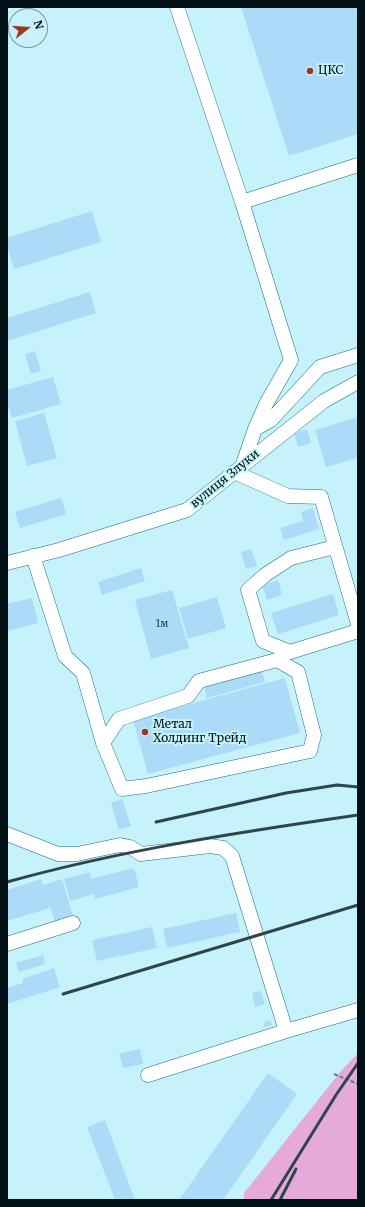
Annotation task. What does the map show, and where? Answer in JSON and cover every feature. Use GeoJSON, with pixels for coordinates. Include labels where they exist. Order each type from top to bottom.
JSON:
{"type":"FeatureCollection","features":[{"type":"Feature","properties":{"kind":"street"},"geometry":{"type":"LineString","coordinates":[[177,7],[242,202],[291,360],[266,404],[239,468],[288,496],[321,497],[358,624]]}},
{"type":"Feature","properties":{"kind":"street"},"geometry":{"type":"LineString","coordinates":[[242,202],[358,165]]}},
{"type":"Feature","properties":{"kind":"street"},"geometry":{"type":"LineString","coordinates":[[255,429],[271,420],[320,367],[358,355]]}},
{"type":"Feature","properties":{"kind":"street","name":"вулиця Злуки"},"geometry":{"type":"LineString","coordinates":[[7,564],[187,510],[324,401],[358,382]]}},
{"type":"Feature","properties":{"kind":"street"},"geometry":{"type":"LineString","coordinates":[[335,547],[291,558],[265,575],[248,590],[263,641],[290,652],[358,632]]}},
{"type":"Feature","properties":{"kind":"street"},"geometry":{"type":"LineString","coordinates":[[33,556],[65,656],[83,673],[103,743],[122,789],[146,786],[310,751],[314,735],[298,672],[277,660],[199,681],[188,696],[119,719],[103,743]]}},
{"type":"Feature","properties":{"kind":"street"},"geometry":{"type":"LineString","coordinates":[[7,834],[58,854],[77,854],[120,845],[130,847],[141,854],[210,846],[223,848],[232,856],[288,1032]]}},
{"type":"Feature","properties":{"kind":"street"},"geometry":{"type":"LineString","coordinates":[[7,944],[73,923]]}},
{"type":"Feature","properties":{"kind":"street"},"geometry":{"type":"LineString","coordinates":[[148,1075],[358,1010]]}},
{"type":"Feature","properties":{"kind":"path"},"geometry":{"type":"LineString","coordinates":[[334,1074],[358,1084]]}},
{"type":"Feature","properties":{"kind":"shaded area"},"geometry":{"type":"Polygon","coordinates":[[[358,1053],[358,1200],[244,1200],[244,1193],[341,1071],[358,1053]]]}},
{"type":"Feature","properties":{"kind":"building","name":"ЦКС"},"geometry":{"type":"Polygon","coordinates":[[[241,7],[358,7],[358,134],[289,156],[241,7]]]}},
{"type":"Feature","properties":{"kind":"building"},"geometry":{"type":"Polygon","coordinates":[[[92,211],[101,242],[14,269],[7,246],[7,238],[92,211]]]}},
{"type":"Feature","properties":{"kind":"building"},"geometry":{"type":"Polygon","coordinates":[[[90,292],[96,313],[7,341],[7,318],[90,292]]]}},
{"type":"Feature","properties":{"kind":"building"},"geometry":{"type":"Polygon","coordinates":[[[35,351],[41,371],[31,374],[25,354],[35,351]]]}},
{"type":"Feature","properties":{"kind":"building"},"geometry":{"type":"Polygon","coordinates":[[[53,377],[61,404],[12,418],[7,401],[7,390],[53,377]]]}},
{"type":"Feature","properties":{"kind":"building"},"geometry":{"type":"Polygon","coordinates":[[[44,413],[57,458],[27,466],[15,421],[44,413]]]}},
{"type":"Feature","properties":{"kind":"building"},"geometry":{"type":"Polygon","coordinates":[[[358,417],[358,458],[326,467],[315,430],[358,417]]]}},
{"type":"Feature","properties":{"kind":"building"},"geometry":{"type":"Polygon","coordinates":[[[307,429],[311,443],[298,447],[294,433],[307,429]]]}},
{"type":"Feature","properties":{"kind":"building"},"geometry":{"type":"Polygon","coordinates":[[[61,498],[66,514],[20,528],[15,512],[61,498]]]}},
{"type":"Feature","properties":{"kind":"building"},"geometry":{"type":"Polygon","coordinates":[[[313,508],[319,529],[284,540],[280,528],[303,521],[301,512],[313,508]]]}},
{"type":"Feature","properties":{"kind":"building"},"geometry":{"type":"Polygon","coordinates":[[[251,549],[257,566],[246,569],[241,552],[251,549]]]}},
{"type":"Feature","properties":{"kind":"building"},"geometry":{"type":"Polygon","coordinates":[[[141,568],[145,581],[102,595],[98,582],[141,568]]]}},
{"type":"Feature","properties":{"kind":"building"},"geometry":{"type":"Polygon","coordinates":[[[278,580],[282,595],[267,600],[262,585],[278,580]]]}},
{"type":"Feature","properties":{"kind":"building"},"geometry":{"type":"Polygon","coordinates":[[[172,590],[189,648],[151,659],[135,600],[172,590]]]}},
{"type":"Feature","properties":{"kind":"building"},"geometry":{"type":"Polygon","coordinates":[[[333,594],[339,615],[278,634],[271,613],[333,594]]]}},
{"type":"Feature","properties":{"kind":"building"},"geometry":{"type":"Polygon","coordinates":[[[217,597],[226,628],[188,639],[179,608],[217,597]]]}},
{"type":"Feature","properties":{"kind":"building"},"geometry":{"type":"Polygon","coordinates":[[[32,598],[38,623],[7,631],[7,604],[32,598]]]}},
{"type":"Feature","properties":{"kind":"building"},"geometry":{"type":"Polygon","coordinates":[[[261,667],[265,682],[207,698],[203,683],[261,667]]]}},
{"type":"Feature","properties":{"kind":"building"},"geometry":{"type":"Polygon","coordinates":[[[285,678],[300,733],[148,774],[133,720],[285,678]]]}},
{"type":"Feature","properties":{"kind":"building"},"geometry":{"type":"Polygon","coordinates":[[[122,799],[131,826],[119,830],[111,803],[122,799]]]}},
{"type":"Feature","properties":{"kind":"building"},"geometry":{"type":"Polygon","coordinates":[[[134,868],[139,887],[95,899],[94,894],[70,901],[64,879],[89,872],[91,879],[134,868]]]}},
{"type":"Feature","properties":{"kind":"building"},"geometry":{"type":"Polygon","coordinates":[[[41,879],[50,908],[7,921],[7,890],[41,879]]]}},
{"type":"Feature","properties":{"kind":"building"},"geometry":{"type":"Polygon","coordinates":[[[62,879],[73,916],[55,922],[43,885],[62,879]]]}},
{"type":"Feature","properties":{"kind":"building"},"geometry":{"type":"Polygon","coordinates":[[[236,913],[240,932],[167,948],[163,929],[236,913]]]}},
{"type":"Feature","properties":{"kind":"building"},"geometry":{"type":"Polygon","coordinates":[[[152,927],[157,948],[97,961],[92,940],[152,927]]]}},
{"type":"Feature","properties":{"kind":"building"},"geometry":{"type":"Polygon","coordinates":[[[43,955],[45,964],[19,972],[16,963],[43,955]]]}},
{"type":"Feature","properties":{"kind":"building"},"geometry":{"type":"Polygon","coordinates":[[[54,968],[60,987],[7,1004],[7,988],[23,983],[22,979],[54,968]]]}},
{"type":"Feature","properties":{"kind":"building"},"geometry":{"type":"Polygon","coordinates":[[[261,991],[265,1004],[255,1007],[252,993],[261,991]]]}},
{"type":"Feature","properties":{"kind":"building"},"geometry":{"type":"Polygon","coordinates":[[[270,1020],[272,1025],[265,1027],[263,1022],[270,1020]]]}},
{"type":"Feature","properties":{"kind":"building"},"geometry":{"type":"Polygon","coordinates":[[[140,1049],[143,1064],[123,1068],[119,1054],[140,1049]]]}},
{"type":"Feature","properties":{"kind":"building"},"geometry":{"type":"Polygon","coordinates":[[[268,1073],[297,1094],[223,1200],[179,1200],[268,1073]]]}},
{"type":"Feature","properties":{"kind":"building"},"geometry":{"type":"Polygon","coordinates":[[[105,1120],[135,1200],[115,1200],[87,1127],[105,1120]]]}},
{"type":"Feature","properties":{"kind":"railway"},"geometry":{"type":"LineString","coordinates":[[156,822],[286,793],[337,785],[358,787]]}},
{"type":"Feature","properties":{"kind":"railway"},"geometry":{"type":"LineString","coordinates":[[7,882],[94,860],[137,851],[225,835],[358,815]]}},
{"type":"Feature","properties":{"kind":"railway"},"geometry":{"type":"LineString","coordinates":[[63,994],[358,905]]}},
{"type":"Feature","properties":{"kind":"railway"},"geometry":{"type":"LineString","coordinates":[[271,1200],[336,1095],[358,1063]]}},
{"type":"Feature","properties":{"kind":"railway"},"geometry":{"type":"LineString","coordinates":[[280,1200],[296,1169]]}},
{"type":"Feature","properties":{"kind":"place","name":"ЦКС"},"geometry":{"type":"Point","coordinates":[310,71]}},
{"type":"Feature","properties":{"kind":"place","name":"Метал Холдинг Трейд"},"geometry":{"type":"Point","coordinates":[145,732]}}]}
